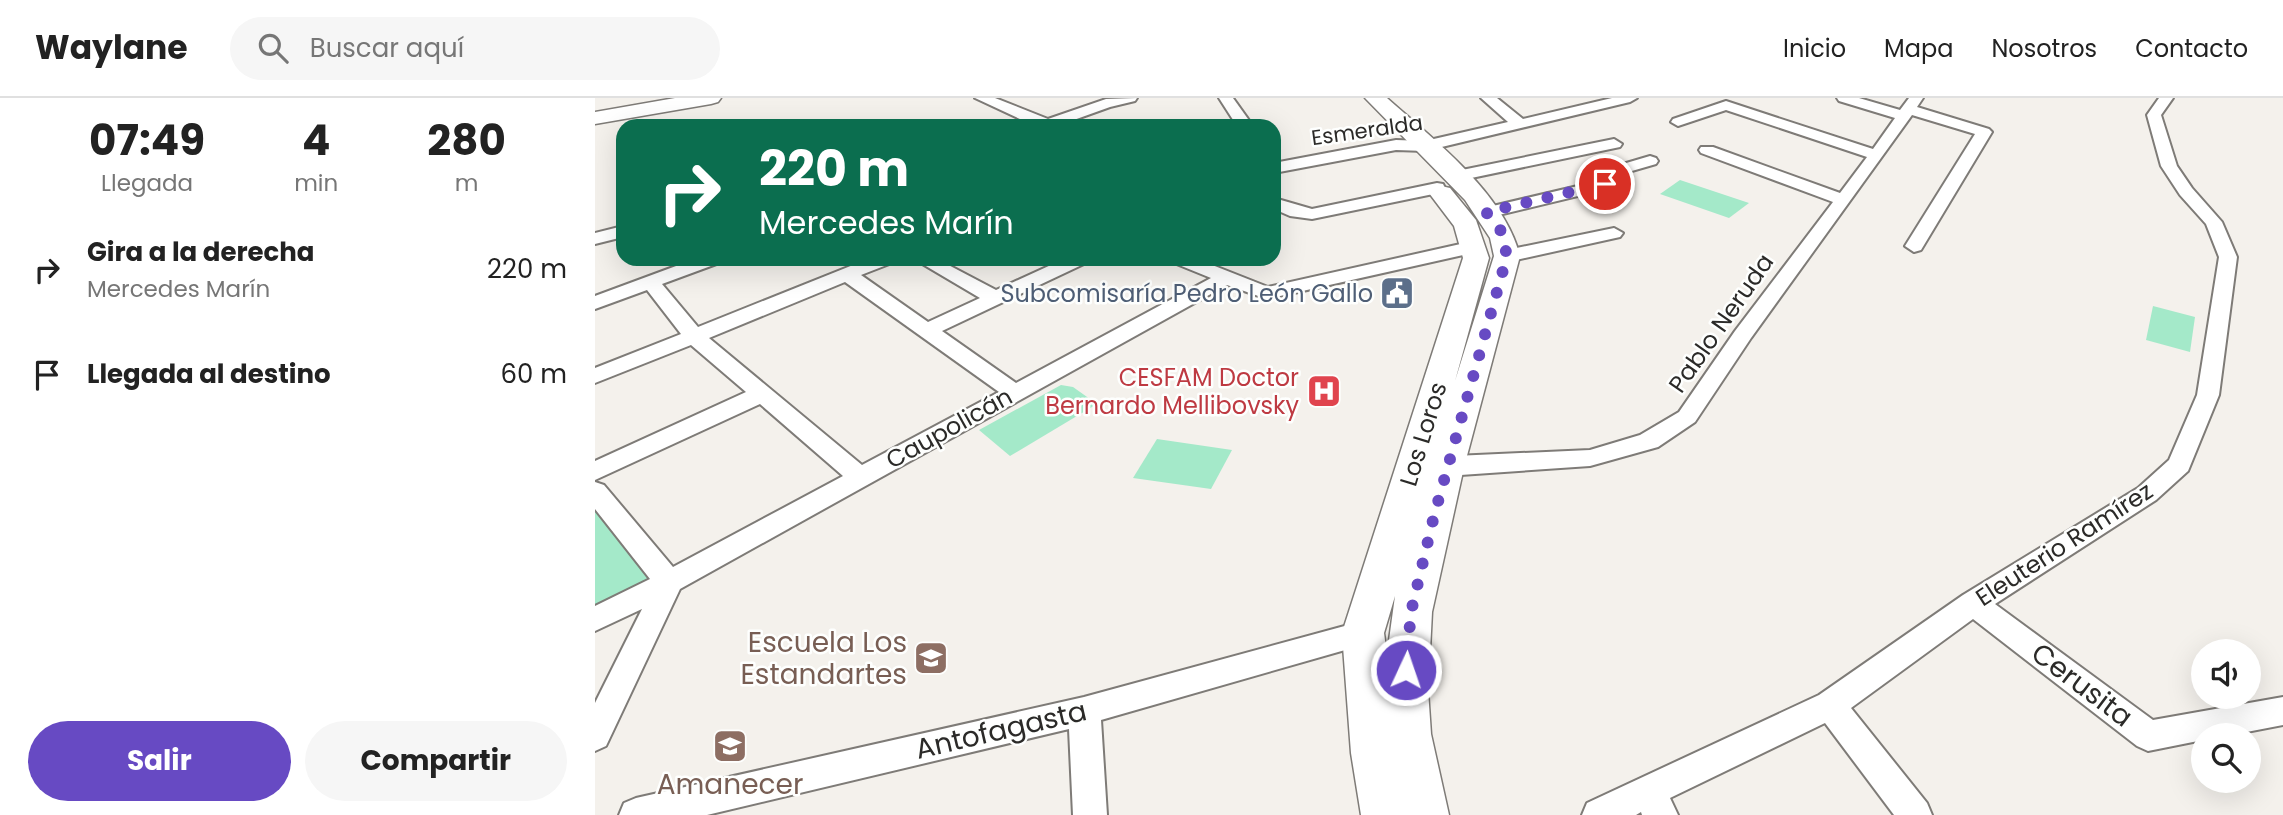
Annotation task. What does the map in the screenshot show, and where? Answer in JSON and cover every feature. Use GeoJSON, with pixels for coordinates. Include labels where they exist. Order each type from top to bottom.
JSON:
{"type":"FeatureCollection","features":[{"type":"Feature","properties":{"kind":"main road"},"geometry":{"type":"LineString","coordinates":[[595,118],[636,104],[711,98]]}},
{"type":"Feature","properties":{"kind":"main road"},"geometry":{"type":"LineString","coordinates":[[1351,98],[1396,145],[1486,212],[1501,231],[1507,256]]}},
{"type":"Feature","properties":{"kind":"main road"},"geometry":{"type":"LineString","coordinates":[[1375,98],[1425,146],[1447,182],[1474,247]]}},
{"type":"Feature","properties":{"kind":"main road","name":"Los Loros"},"geometry":{"type":"LineString","coordinates":[[1424,815],[1408,734],[1407,649],[1430,465],[1476,258],[1474,247]]}},
{"type":"Feature","properties":{"kind":"main road","name":"Los Loros"},"geometry":{"type":"LineString","coordinates":[[1386,815],[1372,728],[1363,633],[1430,465],[1507,256]]}},
{"type":"Feature","properties":{"kind":"street"},"geometry":{"type":"LineString","coordinates":[[982,98],[1032,119]]}},
{"type":"Feature","properties":{"kind":"street"},"geometry":{"type":"LineString","coordinates":[[1062,119],[1126,98]]}},
{"type":"Feature","properties":{"kind":"street"},"geometry":{"type":"LineString","coordinates":[[1226,98],[1238,119]]}},
{"type":"Feature","properties":{"kind":"street"},"geometry":{"type":"LineString","coordinates":[[1488,98],[1520,124]]}},
{"type":"Feature","properties":{"kind":"street"},"geometry":{"type":"LineString","coordinates":[[1573,98],[1587,108]]}},
{"type":"Feature","properties":{"kind":"street","name":"Esmeralda"},"geometry":{"type":"LineString","coordinates":[[1281,166],[1396,145],[1425,146],[1627,98]]}},
{"type":"Feature","properties":{"kind":"street"},"geometry":{"type":"LineString","coordinates":[[1845,98],[1910,107],[1984,132],[1914,246]]}},
{"type":"Feature","properties":{"kind":"street","name":"Eleuterio Ramírez"},"geometry":{"type":"LineString","coordinates":[[1599,815],[1654,804],[1830,705],[1973,603],[2147,494],[2179,465],[2208,395],[2228,257],[2223,237],[2208,213],[2178,182],[2162,153],[2154,115],[2167,98]]}},
{"type":"Feature","properties":{"kind":"street"},"geometry":{"type":"LineString","coordinates":[[1678,122],[1726,105],[1877,155]]}},
{"type":"Feature","properties":{"kind":"street","name":"Pablo Neruda"},"geometry":{"type":"LineString","coordinates":[[1430,465],[1590,458],[1649,441],[1687,416],[1742,335],[1910,107]]}},
{"type":"Feature","properties":{"kind":"street"},"geometry":{"type":"LineString","coordinates":[[1281,206],[1296,212],[1312,214],[1614,144]]}},
{"type":"Feature","properties":{"kind":"street"},"geometry":{"type":"LineString","coordinates":[[1706,150],[1842,200]]}},
{"type":"Feature","properties":{"kind":"street"},"geometry":{"type":"LineString","coordinates":[[1486,212],[1605,184],[1612,172],[1650,161]]}},
{"type":"Feature","properties":{"kind":"street"},"geometry":{"type":"LineString","coordinates":[[1507,256],[1614,233]]}},
{"type":"Feature","properties":{"kind":"street"},"geometry":{"type":"LineString","coordinates":[[595,239],[616,234]]}},
{"type":"Feature","properties":{"kind":"street"},"geometry":{"type":"LineString","coordinates":[[1198,266],[1267,293],[1474,247]]}},
{"type":"Feature","properties":{"kind":"street"},"geometry":{"type":"LineString","coordinates":[[595,303],[693,266]]}},
{"type":"Feature","properties":{"kind":"street"},"geometry":{"type":"LineString","coordinates":[[595,376],[869,266]]}},
{"type":"Feature","properties":{"kind":"street"},"geometry":{"type":"LineString","coordinates":[[936,266],[996,298]]}},
{"type":"Feature","properties":{"kind":"street"},"geometry":{"type":"LineString","coordinates":[[927,330],[1064,266]]}},
{"type":"Feature","properties":{"kind":"street"},"geometry":{"type":"LineString","coordinates":[[848,275],[1014,392]]}},
{"type":"Feature","properties":{"kind":"street","name":"Caupolicán"},"geometry":{"type":"LineString","coordinates":[[595,619],[669,582],[1226,278]]}},
{"type":"Feature","properties":{"kind":"street"},"geometry":{"type":"LineString","coordinates":[[650,282],[694,336],[860,477]]}},
{"type":"Feature","properties":{"kind":"street"},"geometry":{"type":"LineString","coordinates":[[595,471],[762,394]]}},
{"type":"Feature","properties":{"kind":"street"},"geometry":{"type":"LineString","coordinates":[[595,491],[669,582],[595,736]]}},
{"type":"Feature","properties":{"kind":"street","name":"Cerusita"},"geometry":{"type":"LineString","coordinates":[[1973,603],[2148,736],[2283,711]]}},
{"type":"Feature","properties":{"kind":"street","name":"Antofagasta"},"geometry":{"type":"LineString","coordinates":[[636,815],[678,810],[1084,711],[1363,633]]}},
{"type":"Feature","properties":{"kind":"street"},"geometry":{"type":"LineString","coordinates":[[1830,705],[1915,815]]}},
{"type":"Feature","properties":{"kind":"street"},"geometry":{"type":"LineString","coordinates":[[1084,711],[1090,815]]}},
{"type":"Feature","properties":{"kind":"green space"},"geometry":{"type":"Polygon","coordinates":[[[1680,180],[1749,203],[1729,218],[1660,194],[1680,180]]]}},
{"type":"Feature","properties":{"kind":"green space"},"geometry":{"type":"Polygon","coordinates":[[[2153,306],[2195,317],[2190,352],[2146,340],[2153,306]]]}},
{"type":"Feature","properties":{"kind":"green space"},"geometry":{"type":"Polygon","coordinates":[[[1061,385],[1073,387],[1097,404],[1010,456],[979,430],[1061,385]]]}},
{"type":"Feature","properties":{"kind":"green space"},"geometry":{"type":"Polygon","coordinates":[[[1157,439],[1232,450],[1211,489],[1133,478],[1157,439]]]}},
{"type":"Feature","properties":{"kind":"green space"},"geometry":{"type":"Polygon","coordinates":[[[595,503],[655,579],[595,611],[595,503]]]}},
{"type":"Feature","properties":{"kind":"place","name":"Subcomisaría Pedro León Gallo"},"geometry":{"type":"Point","coordinates":[1397,293]}},
{"type":"Feature","properties":{"kind":"place","name":"CESFAM Doctor Bernardo Mellibovsky"},"geometry":{"type":"Point","coordinates":[1324,391]}},
{"type":"Feature","properties":{"kind":"place","name":"Escuela Los Estandartes"},"geometry":{"type":"Point","coordinates":[931,658]}},
{"type":"Feature","properties":{"kind":"place","name":"Amanecer"},"geometry":{"type":"Point","coordinates":[730,746]}},
{"type":"Feature","properties":{"kind":"route"},"geometry":{"type":"LineString","coordinates":[[1406,670],[1411,612],[1434,516],[1507,256],[1501,231],[1486,212],[1605,184]]}}]}
